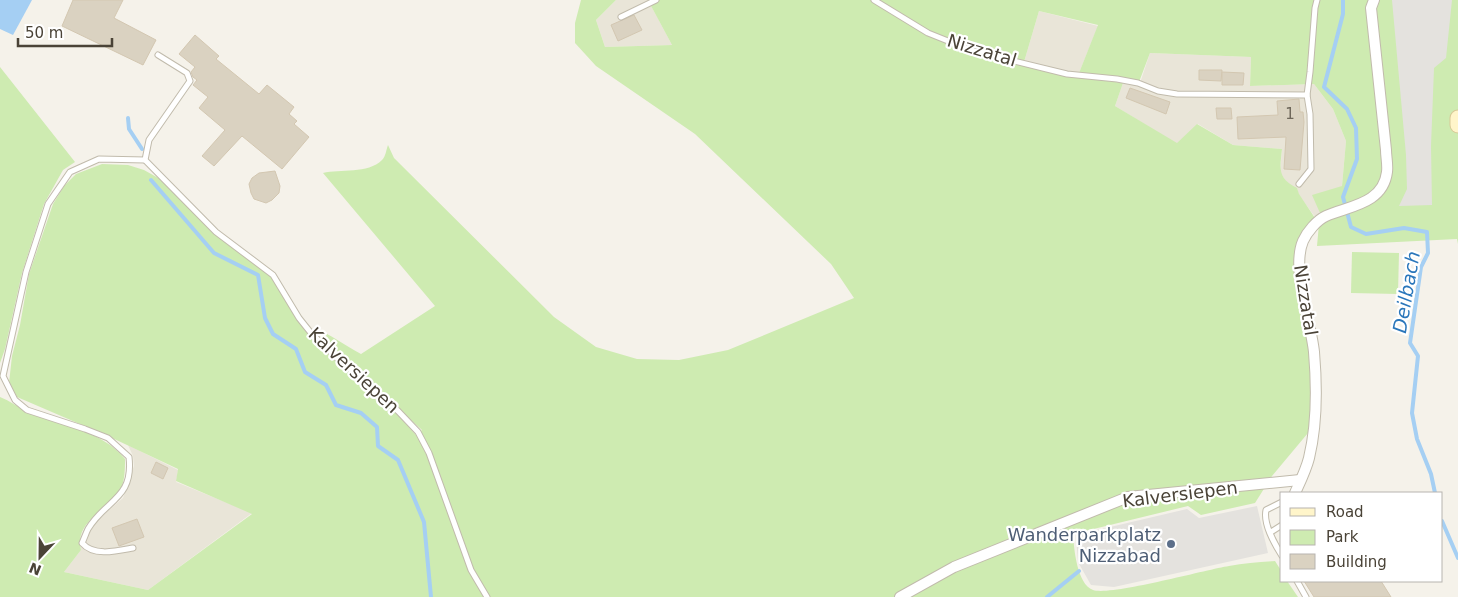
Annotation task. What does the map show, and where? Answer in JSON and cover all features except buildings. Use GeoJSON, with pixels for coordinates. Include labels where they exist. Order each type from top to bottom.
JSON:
{"type":"FeatureCollection","features":[{"type":"Feature","properties":{"kind":"main road"},"geometry":{"type":"LineString","coordinates":[[1458,118],[1458,125]]}},
{"type":"Feature","properties":{"kind":"street","name":"Nizzatal"},"geometry":{"type":"LineString","coordinates":[[1295,492],[1309,459],[1316,407],[1314,352],[1298,260],[1304,240],[1317,221],[1325,216],[1354,207],[1371,199],[1382,187],[1387,173],[1371,8],[1374,0]]}},
{"type":"Feature","properties":{"kind":"street","name":"Kalversiepen"},"geometry":{"type":"LineString","coordinates":[[900,597],[954,566],[1128,497],[1300,480]]}},
{"type":"Feature","properties":{"kind":"lane"},"geometry":{"type":"LineString","coordinates":[[621,17],[656,0]]}},
{"type":"Feature","properties":{"kind":"lane","name":"Nizzatal"},"geometry":{"type":"LineString","coordinates":[[874,0],[928,33],[973,51],[1067,74],[1117,79],[1158,91],[1177,94],[1307,94]]}},
{"type":"Feature","properties":{"kind":"lane"},"geometry":{"type":"LineString","coordinates":[[1298,184],[1311,169],[1310,114],[1307,94],[1315,8],[1318,0]]}},
{"type":"Feature","properties":{"kind":"lane"},"geometry":{"type":"LineString","coordinates":[[132,548],[95,551],[87,549],[82,543],[88,529],[98,516],[122,494],[129,475],[129,457],[108,438],[26,410],[15,400],[3,376],[26,272],[48,204],[70,172],[99,159],[145,160],[149,140],[190,81],[187,73],[158,55]]}},
{"type":"Feature","properties":{"kind":"lane","name":"Kalversiepen"},"geometry":{"type":"LineString","coordinates":[[145,160],[216,232],[273,275],[311,333],[398,411],[418,432],[429,453],[471,570],[487,597]]}},
{"type":"Feature","properties":{"kind":"lane"},"geometry":{"type":"LineString","coordinates":[[1280,503],[1266,510],[1264,518],[1271,532],[1274,544],[1280,553]]}},
{"type":"Feature","properties":{"kind":"lane"},"geometry":{"type":"LineString","coordinates":[[1271,532],[1280,526]]}},
{"type":"Feature","properties":{"kind":"lane"},"geometry":{"type":"LineString","coordinates":[[1298,582],[1306,597]]}},
{"type":"Feature","properties":{"kind":"shaded area"},"geometry":{"type":"Polygon","coordinates":[[[616,0],[648,0],[672,45],[605,47],[596,20],[616,0]]]}},
{"type":"Feature","properties":{"kind":"shaded area"},"geometry":{"type":"Polygon","coordinates":[[[1392,0],[1452,0],[1446,58],[1434,68],[1431,146],[1432,205],[1399,206],[1407,189],[1406,155],[1392,0]]]}},
{"type":"Feature","properties":{"kind":"shaded area"},"geometry":{"type":"Polygon","coordinates":[[[1039,11],[1098,26],[1079,73],[1024,62],[1039,11]]]}},
{"type":"Feature","properties":{"kind":"shaded area"},"geometry":{"type":"Polygon","coordinates":[[[1150,53],[1251,57],[1250,86],[1314,84],[1333,109],[1346,141],[1342,186],[1315,217],[1299,195],[1297,189],[1287,183],[1280,172],[1282,149],[1233,145],[1198,124],[1177,144],[1115,106],[1123,83],[1139,86],[1150,53]]]}},
{"type":"Feature","properties":{"kind":"shaded area"},"geometry":{"type":"Polygon","coordinates":[[[128,445],[178,470],[176,482],[252,513],[148,590],[64,572],[81,550],[78,541],[85,527],[96,513],[100,518],[123,498],[134,466],[133,456],[128,445]]]}},
{"type":"Feature","properties":{"kind":"shaded area","name":"Wanderparkplatz Nizzabad"},"geometry":{"type":"Polygon","coordinates":[[[1257,506],[1268,553],[1114,587],[1091,585],[1078,562],[1076,535],[1187,509],[1199,518],[1257,506]]]}},
{"type":"Feature","properties":{"kind":"green space"},"geometry":{"type":"Polygon","coordinates":[[[581,0],[616,0],[596,20],[605,47],[672,45],[650,4],[659,0],[872,0],[928,35],[973,52],[1069,76],[1123,83],[1115,106],[1177,143],[1197,124],[1233,145],[1282,149],[1281,172],[1283,177],[1297,188],[1315,218],[1301,238],[1311,357],[1311,409],[1308,433],[1272,476],[1255,503],[1201,515],[1188,506],[1073,534],[1080,574],[1083,581],[1093,590],[1118,589],[1217,568],[1275,561],[1280,569],[1280,582],[1288,582],[1298,597],[0,597],[0,397],[40,417],[93,435],[116,449],[125,459],[124,477],[118,494],[86,525],[80,541],[81,550],[64,572],[148,590],[252,514],[176,481],[178,469],[17,397],[9,383],[12,356],[20,325],[29,274],[53,204],[64,186],[76,174],[102,164],[128,165],[144,170],[160,179],[215,234],[271,276],[309,334],[367,389],[395,412],[416,435],[422,430],[346,361],[313,328],[332,336],[361,354],[435,306],[323,173],[362,169],[376,164],[385,155],[388,145],[394,158],[554,317],[596,347],[637,359],[679,360],[728,350],[854,298],[831,264],[695,134],[596,66],[575,43],[575,23],[581,0]]]}},
{"type":"Feature","properties":{"kind":"green space"},"geometry":{"type":"Polygon","coordinates":[[[877,0],[1458,0],[1458,244],[1457,239],[1317,246],[1320,213],[1312,195],[1342,186],[1346,141],[1333,109],[1314,84],[1250,86],[1251,57],[1150,53],[1139,82],[1079,73],[1098,25],[1039,11],[1024,62],[973,49],[929,32],[877,0]]]}},
{"type":"Feature","properties":{"kind":"green space"},"geometry":{"type":"Polygon","coordinates":[[[0,67],[75,162],[63,170],[44,204],[22,273],[5,349],[0,363],[0,67]]]}},
{"type":"Feature","properties":{"kind":"green space"},"geometry":{"type":"Polygon","coordinates":[[[1352,252],[1399,253],[1398,294],[1351,293],[1352,252]]]}},
{"type":"Feature","properties":{"kind":"water"},"geometry":{"type":"Polygon","coordinates":[[[0,0],[32,0],[13,35],[0,29],[0,0]]]}},
{"type":"Feature","properties":{"kind":"waterway","name":"Deilbach"},"geometry":{"type":"LineString","coordinates":[[1343,0],[1343,14],[1324,87],[1347,109],[1356,128],[1357,159],[1343,197],[1351,227],[1366,234],[1404,228],[1427,232],[1428,253],[1421,267],[1410,343],[1418,356],[1412,413],[1417,439],[1431,474],[1435,492]]}},
{"type":"Feature","properties":{"kind":"waterway"},"geometry":{"type":"LineString","coordinates":[[128,118],[129,129],[142,149]]}},
{"type":"Feature","properties":{"kind":"waterway"},"geometry":{"type":"LineString","coordinates":[[151,180],[214,253],[258,275],[265,318],[273,334],[296,349],[305,372],[326,385],[336,405],[361,413],[377,427],[378,446],[398,460],[424,522],[431,597]]}},
{"type":"Feature","properties":{"kind":"waterway","name":"Deilbach"},"geometry":{"type":"LineString","coordinates":[[1443,523],[1458,558]]}},
{"type":"Feature","properties":{"kind":"waterway"},"geometry":{"type":"LineString","coordinates":[[1047,597],[1079,571]]}},
{"type":"Feature","properties":{"kind":"place","name":"Wanderparkplatz Nizzabad"},"geometry":{"type":"Point","coordinates":[1171,544]}}]}
